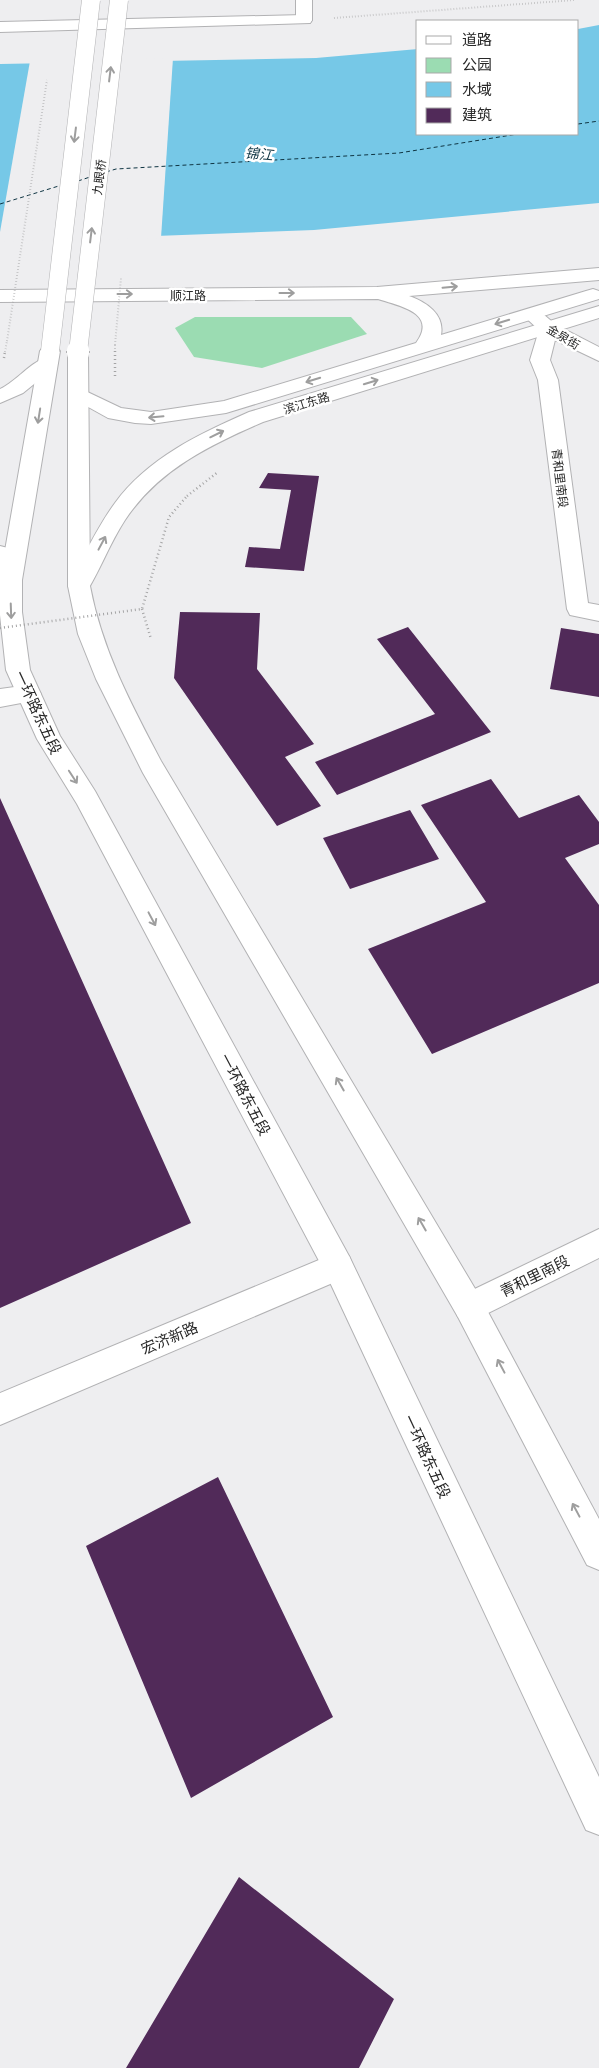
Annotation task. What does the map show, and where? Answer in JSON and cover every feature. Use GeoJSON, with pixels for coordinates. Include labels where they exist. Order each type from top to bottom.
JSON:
{"type":"FeatureCollection","features":[{"type":"Feature","properties":{"kind":"main road","name":"九眼桥"},"geometry":{"type":"LineString","coordinates":[[49,357],[91,0]]}},
{"type":"Feature","properties":{"kind":"main road","name":"九眼桥"},"geometry":{"type":"LineString","coordinates":[[79,394],[78,353],[119,0]]}},
{"type":"Feature","properties":{"kind":"main road"},"geometry":{"type":"LineString","coordinates":[[0,27],[304,20],[304,0]]}},
{"type":"Feature","properties":{"kind":"main road","name":"顺江路"},"geometry":{"type":"LineString","coordinates":[[0,279],[77,277],[339,277],[487,270],[599,258]]}},
{"type":"Feature","properties":{"kind":"main road","name":"顺江路"},"geometry":{"type":"LineString","coordinates":[[0,296],[376,293],[599,274]]}},
{"type":"Feature","properties":{"kind":"main road","name":"顺江路"},"geometry":{"type":"LineString","coordinates":[[376,293],[403,299],[417,306],[427,315],[432,322],[434,331],[431,338],[424,345]]}},
{"type":"Feature","properties":{"kind":"main road"},"geometry":{"type":"LineString","coordinates":[[599,293],[226,407],[151,418],[135,417],[115,413],[79,394],[79,586],[82,609],[95,652],[108,682],[152,766],[470,1307],[599,1553]]}},
{"type":"Feature","properties":{"kind":"main road","name":"滨江东路"},"geometry":{"type":"LineString","coordinates":[[79,586],[113,522],[132,496],[151,476],[178,456],[214,435],[256,417],[550,329],[599,312]]}},
{"type":"Feature","properties":{"kind":"main road","name":"金泉街"},"geometry":{"type":"LineString","coordinates":[[530,314],[550,329],[599,355]]}},
{"type":"Feature","properties":{"kind":"main road","name":"青和里南段"},"geometry":{"type":"LineString","coordinates":[[550,329],[540,360],[548,380],[578,609],[599,613]]}},
{"type":"Feature","properties":{"kind":"main road"},"geometry":{"type":"LineString","coordinates":[[0,397],[16,389],[49,357]]}},
{"type":"Feature","properties":{"kind":"main road","name":"一环路东五段"},"geometry":{"type":"LineString","coordinates":[[49,357],[11,580],[11,612],[18,670],[49,739],[86,798],[338,1266],[599,1817]]}},
{"type":"Feature","properties":{"kind":"main road"},"geometry":{"type":"LineString","coordinates":[[0,553],[11,580]]}},
{"type":"Feature","properties":{"kind":"main road"},"geometry":{"type":"LineString","coordinates":[[0,698],[28,694]]}},
{"type":"Feature","properties":{"kind":"main road","name":"青和里南段"},"geometry":{"type":"LineString","coordinates":[[470,1307],[599,1243]]}},
{"type":"Feature","properties":{"kind":"main road","name":"宏济新路"},"geometry":{"type":"LineString","coordinates":[[0,1409],[338,1266]]}},
{"type":"Feature","properties":{"kind":"path"},"geometry":{"type":"LineString","coordinates":[[304,20],[575,0]]}},
{"type":"Feature","properties":{"kind":"path"},"geometry":{"type":"LineString","coordinates":[[7,341],[48,74]]}},
{"type":"Feature","properties":{"kind":"path"},"geometry":{"type":"LineString","coordinates":[[151,640],[142,609],[169,517],[187,496]]}},
{"type":"Feature","properties":{"kind":"path"},"geometry":{"type":"LineString","coordinates":[[0,628],[142,609]]}},
{"type":"Feature","properties":{"kind":"green space"},"geometry":{"type":"Polygon","coordinates":[[[195,317],[351,317],[367,334],[262,368],[194,357],[175,328],[195,317]]]}},
{"type":"Feature","properties":{"kind":"water","name":"锦江"},"geometry":{"type":"Polygon","coordinates":[[[599,25],[599,203],[314,230],[75,239],[0,239],[0,64],[316,58],[416,49],[416,135],[579,135],[579,29],[599,25]]]}},
{"type":"Feature","properties":{"kind":"pier"},"geometry":{"type":"Polygon","coordinates":[[[173,58],[161,238],[0,242],[0,232],[30,61],[173,58]]]}},
{"type":"Feature","properties":{"kind":"building"},"geometry":{"type":"Polygon","coordinates":[[[268,473],[319,476],[304,571],[245,567],[249,547],[280,549],[291,490],[259,488],[268,473]]]}},
{"type":"Feature","properties":{"kind":"building"},"geometry":{"type":"Polygon","coordinates":[[[180,612],[260,613],[257,669],[314,744],[285,757],[321,806],[277,826],[174,678],[180,612]]]}},
{"type":"Feature","properties":{"kind":"building"},"geometry":{"type":"Polygon","coordinates":[[[408,627],[491,732],[337,795],[315,762],[435,714],[377,639],[408,627]]]}},
{"type":"Feature","properties":{"kind":"building"},"geometry":{"type":"Polygon","coordinates":[[[561,628],[599,634],[599,697],[550,689],[561,628]]]}},
{"type":"Feature","properties":{"kind":"building"},"geometry":{"type":"Polygon","coordinates":[[[491,779],[519,818],[579,795],[599,822],[599,844],[565,858],[599,905],[599,983],[432,1054],[368,949],[486,902],[421,805],[491,779]]]}},
{"type":"Feature","properties":{"kind":"building"},"geometry":{"type":"Polygon","coordinates":[[[0,798],[191,1223],[0,1308],[0,798]]]}},
{"type":"Feature","properties":{"kind":"building"},"geometry":{"type":"Polygon","coordinates":[[[410,810],[439,859],[350,889],[323,838],[410,810]]]}},
{"type":"Feature","properties":{"kind":"building"},"geometry":{"type":"Polygon","coordinates":[[[218,1477],[333,1717],[191,1798],[86,1546],[218,1477]]]}},
{"type":"Feature","properties":{"kind":"building"},"geometry":{"type":"Polygon","coordinates":[[[239,1877],[394,1999],[359,2068],[126,2068],[239,1877]]]}},
{"type":"Feature","properties":{"kind":"ferry route"},"geometry":{"type":"LineString","coordinates":[[579,124],[599,121]]}},
{"type":"Feature","properties":{"kind":"ferry route"},"geometry":{"type":"LineString","coordinates":[[106,172],[116,169],[399,153],[512,135]]}},
{"type":"Feature","properties":{"kind":"ferry route"},"geometry":{"type":"LineString","coordinates":[[78,181],[90,177]]}},
{"type":"Feature","properties":{"kind":"ferry route"},"geometry":{"type":"LineString","coordinates":[[0,204],[62,185]]}}]}
